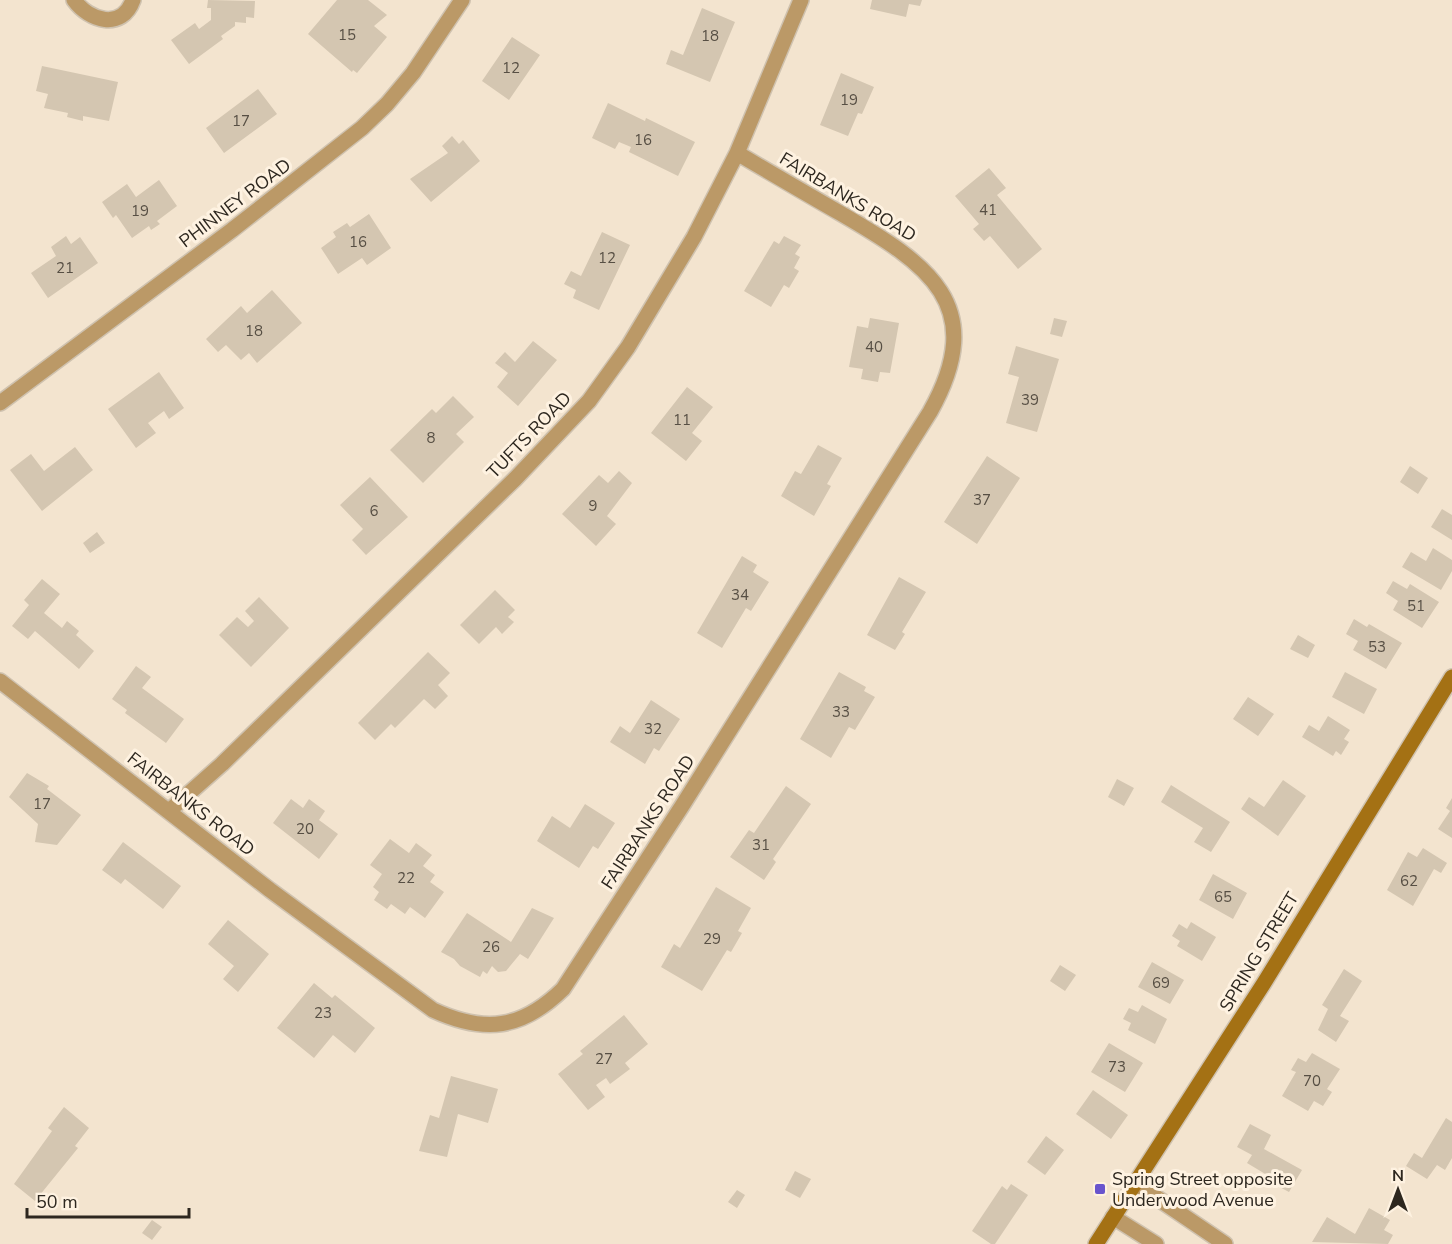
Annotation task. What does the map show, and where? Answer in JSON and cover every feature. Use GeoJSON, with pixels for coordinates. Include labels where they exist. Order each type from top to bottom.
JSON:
{"type":"FeatureCollection","features":[{"type":"Feature","properties":{"kind":"main road","name":"SPRING STREET"},"geometry":{"type":"LineString","coordinates":[[1096,1244],[1264,983],[1452,677]]}},
{"type":"Feature","properties":{"kind":"street"},"geometry":{"type":"LineString","coordinates":[[74,0],[83,13],[97,20],[118,17],[130,8],[133,0]]}},
{"type":"Feature","properties":{"kind":"street","name":"PHINNEY ROAD"},"geometry":{"type":"LineString","coordinates":[[0,403],[232,230],[362,128],[387,104],[413,73],[462,0]]}},
{"type":"Feature","properties":{"kind":"street","name":"TUFTS ROAD"},"geometry":{"type":"LineString","coordinates":[[169,811],[222,764],[515,479],[589,401],[628,347],[694,237],[737,153],[801,0]]}},
{"type":"Feature","properties":{"kind":"street","name":"FAIRBANKS ROAD"},"geometry":{"type":"LineString","coordinates":[[0,681],[387,978],[434,1010],[456,1020],[497,1025],[543,1008],[563,989],[682,806],[930,412],[947,382],[953,360],[954,339],[949,307],[938,286],[914,261],[879,236],[737,153]]}},
{"type":"Feature","properties":{"kind":"street"},"geometry":{"type":"LineString","coordinates":[[1135,1183],[1226,1244]]}},
{"type":"Feature","properties":{"kind":"street"},"geometry":{"type":"LineString","coordinates":[[1113,1218],[1156,1244]]}},
{"type":"Feature","properties":{"kind":"building"},"geometry":{"type":"Polygon","coordinates":[[[208,0],[255,1],[254,18],[246,17],[246,23],[235,22],[235,26],[221,36],[223,39],[189,64],[171,40],[195,23],[199,29],[211,20],[211,8],[207,8],[208,0]]]}},
{"type":"Feature","properties":{"kind":"building"},"geometry":{"type":"Polygon","coordinates":[[[337,0],[368,0],[387,15],[374,26],[387,37],[357,73],[353,70],[352,72],[308,34],[337,0]]]}},
{"type":"Feature","properties":{"kind":"building"},"geometry":{"type":"Polygon","coordinates":[[[872,0],[922,0],[920,6],[909,4],[906,17],[870,9],[872,0]]]}},
{"type":"Feature","properties":{"kind":"building"},"geometry":{"type":"Polygon","coordinates":[[[702,8],[735,22],[710,82],[666,64],[671,50],[683,55],[702,8]]]}},
{"type":"Feature","properties":{"kind":"building"},"geometry":{"type":"Polygon","coordinates":[[[512,37],[540,55],[509,100],[482,81],[512,37]]]}},
{"type":"Feature","properties":{"kind":"building"},"geometry":{"type":"Polygon","coordinates":[[[42,66],[118,82],[109,121],[83,116],[83,121],[67,117],[68,113],[44,108],[48,94],[36,91],[42,66]]]}},
{"type":"Feature","properties":{"kind":"building"},"geometry":{"type":"Polygon","coordinates":[[[841,73],[874,87],[862,114],[858,113],[848,136],[820,125],[841,73]]]}},
{"type":"Feature","properties":{"kind":"building"},"geometry":{"type":"Polygon","coordinates":[[[258,89],[277,114],[224,153],[206,128],[258,89]]]}},
{"type":"Feature","properties":{"kind":"building"},"geometry":{"type":"Polygon","coordinates":[[[608,103],[645,121],[646,118],[695,142],[678,176],[629,152],[631,147],[619,142],[615,149],[592,138],[608,103]]]}},
{"type":"Feature","properties":{"kind":"building"},"geometry":{"type":"Polygon","coordinates":[[[452,136],[459,144],[463,140],[480,161],[431,202],[410,179],[448,153],[442,146],[452,136]]]}},
{"type":"Feature","properties":{"kind":"building"},"geometry":{"type":"Polygon","coordinates":[[[989,168],[1006,188],[997,195],[1042,249],[1018,269],[990,236],[984,241],[973,229],[979,224],[955,196],[989,168]]]}},
{"type":"Feature","properties":{"kind":"building"},"geometry":{"type":"Polygon","coordinates":[[[159,180],[177,206],[157,221],[160,224],[151,230],[149,226],[132,238],[116,215],[113,218],[102,202],[127,184],[136,197],[159,180]]]}},
{"type":"Feature","properties":{"kind":"building"},"geometry":{"type":"Polygon","coordinates":[[[369,214],[391,248],[367,265],[362,258],[338,274],[321,248],[336,237],[333,232],[347,223],[350,227],[369,214]]]}},
{"type":"Feature","properties":{"kind":"building"},"geometry":{"type":"Polygon","coordinates":[[[602,232],[630,245],[599,310],[573,298],[576,290],[564,284],[571,271],[581,276],[602,232]]]}},
{"type":"Feature","properties":{"kind":"building"},"geometry":{"type":"Polygon","coordinates":[[[66,236],[71,244],[80,237],[98,263],[48,298],[31,273],[56,256],[51,247],[66,236]]]}},
{"type":"Feature","properties":{"kind":"building"},"geometry":{"type":"Polygon","coordinates":[[[784,236],[801,245],[795,254],[800,257],[794,268],[799,271],[789,288],[784,285],[771,307],[744,291],[774,241],[779,244],[784,236]]]}},
{"type":"Feature","properties":{"kind":"building"},"geometry":{"type":"Polygon","coordinates":[[[272,290],[302,323],[257,363],[249,353],[241,360],[226,345],[218,352],[206,339],[241,306],[247,313],[272,290]]]}},
{"type":"Feature","properties":{"kind":"building"},"geometry":{"type":"Polygon","coordinates":[[[870,318],[899,323],[890,373],[880,372],[878,382],[861,379],[863,369],[849,367],[857,326],[868,328],[870,318]]]}},
{"type":"Feature","properties":{"kind":"building"},"geometry":{"type":"Polygon","coordinates":[[[1054,318],[1067,321],[1062,337],[1050,334],[1054,318]]]}},
{"type":"Feature","properties":{"kind":"building"},"geometry":{"type":"Polygon","coordinates":[[[533,341],[557,360],[518,406],[497,387],[508,373],[495,363],[505,352],[515,362],[533,341]]]}},
{"type":"Feature","properties":{"kind":"building"},"geometry":{"type":"Polygon","coordinates":[[[1016,346],[1059,359],[1037,432],[1006,423],[1019,377],[1008,374],[1016,346]]]}},
{"type":"Feature","properties":{"kind":"building"},"geometry":{"type":"Polygon","coordinates":[[[159,372],[184,408],[169,419],[164,411],[148,423],[156,433],[136,448],[108,409],[159,372]]]}},
{"type":"Feature","properties":{"kind":"building"},"geometry":{"type":"Polygon","coordinates":[[[687,387],[713,407],[692,433],[702,441],[686,461],[651,433],[687,387]]]}},
{"type":"Feature","properties":{"kind":"building"},"geometry":{"type":"Polygon","coordinates":[[[453,396],[474,417],[456,434],[464,442],[423,483],[390,450],[432,409],[436,413],[453,396]]]}},
{"type":"Feature","properties":{"kind":"building"},"geometry":{"type":"Polygon","coordinates":[[[818,445],[842,458],[827,484],[831,486],[814,516],[781,496],[795,471],[801,474],[818,445]]]}},
{"type":"Feature","properties":{"kind":"building"},"geometry":{"type":"Polygon","coordinates":[[[75,447],[93,470],[42,511],[10,470],[31,454],[44,471],[75,447]]]}},
{"type":"Feature","properties":{"kind":"building"},"geometry":{"type":"Polygon","coordinates":[[[987,456],[1020,478],[977,544],[944,522],[987,456]]]}},
{"type":"Feature","properties":{"kind":"building"},"geometry":{"type":"Polygon","coordinates":[[[1410,466],[1428,478],[1418,494],[1400,482],[1410,466]]]}},
{"type":"Feature","properties":{"kind":"building"},"geometry":{"type":"Polygon","coordinates":[[[619,471],[632,483],[607,516],[616,524],[596,546],[562,514],[599,475],[608,483],[619,471]]]}},
{"type":"Feature","properties":{"kind":"building"},"geometry":{"type":"Polygon","coordinates":[[[370,477],[408,517],[366,555],[352,540],[363,529],[340,505],[370,477]]]}},
{"type":"Feature","properties":{"kind":"building"},"geometry":{"type":"Polygon","coordinates":[[[1442,509],[1452,515],[1452,540],[1431,527],[1442,509]]]}},
{"type":"Feature","properties":{"kind":"building"},"geometry":{"type":"Polygon","coordinates":[[[97,532],[105,543],[90,553],[83,543],[97,532]]]}},
{"type":"Feature","properties":{"kind":"building"},"geometry":{"type":"Polygon","coordinates":[[[1433,548],[1452,560],[1452,571],[1441,590],[1402,567],[1411,552],[1426,561],[1433,548]]]}},
{"type":"Feature","properties":{"kind":"building"},"geometry":{"type":"Polygon","coordinates":[[[742,556],[757,565],[753,572],[769,582],[751,611],[746,608],[722,648],[697,633],[742,556]]]}},
{"type":"Feature","properties":{"kind":"building"},"geometry":{"type":"Polygon","coordinates":[[[899,577],[926,592],[902,632],[905,634],[895,650],[867,635],[899,577]]]}},
{"type":"Feature","properties":{"kind":"building"},"geometry":{"type":"Polygon","coordinates":[[[42,579],[60,594],[44,613],[62,628],[67,621],[79,631],[76,635],[94,651],[79,669],[35,631],[28,639],[12,626],[29,605],[24,600],[42,579]]]}},
{"type":"Feature","properties":{"kind":"building"},"geometry":{"type":"Polygon","coordinates":[[[1393,581],[1407,589],[1410,584],[1439,602],[1422,628],[1393,610],[1398,601],[1386,593],[1393,581]]]}},
{"type":"Feature","properties":{"kind":"building"},"geometry":{"type":"Polygon","coordinates":[[[495,590],[515,610],[508,617],[514,622],[502,634],[496,627],[479,644],[460,625],[495,590]]]}},
{"type":"Feature","properties":{"kind":"building"},"geometry":{"type":"Polygon","coordinates":[[[259,597],[289,628],[251,667],[219,635],[237,617],[248,627],[254,621],[245,611],[259,597]]]}},
{"type":"Feature","properties":{"kind":"building"},"geometry":{"type":"Polygon","coordinates":[[[1354,619],[1367,627],[1369,624],[1402,643],[1386,669],[1353,650],[1358,641],[1346,634],[1354,619]]]}},
{"type":"Feature","properties":{"kind":"building"},"geometry":{"type":"Polygon","coordinates":[[[1298,635],[1315,645],[1308,658],[1290,649],[1298,635]]]}},
{"type":"Feature","properties":{"kind":"building"},"geometry":{"type":"Polygon","coordinates":[[[428,652],[450,673],[438,685],[448,696],[435,709],[424,699],[395,728],[391,724],[375,740],[358,723],[428,652]]]}},
{"type":"Feature","properties":{"kind":"building"},"geometry":{"type":"Polygon","coordinates":[[[136,666],[151,677],[142,688],[184,719],[166,743],[125,713],[127,710],[112,699],[136,666]]]}},
{"type":"Feature","properties":{"kind":"building"},"geometry":{"type":"Polygon","coordinates":[[[839,672],[866,687],[864,691],[875,697],[855,730],[849,727],[831,758],[800,739],[839,672]]]}},
{"type":"Feature","properties":{"kind":"building"},"geometry":{"type":"Polygon","coordinates":[[[1345,672],[1377,689],[1364,714],[1332,697],[1345,672]]]}},
{"type":"Feature","properties":{"kind":"building"},"geometry":{"type":"Polygon","coordinates":[[[1248,697],[1274,714],[1258,736],[1233,719],[1248,697]]]}},
{"type":"Feature","properties":{"kind":"building"},"geometry":{"type":"Polygon","coordinates":[[[651,700],[680,719],[659,751],[654,748],[645,764],[610,742],[620,726],[630,733],[651,700]]]}},
{"type":"Feature","properties":{"kind":"building"},"geometry":{"type":"Polygon","coordinates":[[[1328,716],[1350,730],[1344,739],[1349,742],[1341,755],[1336,751],[1333,756],[1302,737],[1309,725],[1319,731],[1328,716]]]}},
{"type":"Feature","properties":{"kind":"building"},"geometry":{"type":"Polygon","coordinates":[[[27,773],[49,786],[47,789],[81,815],[57,845],[35,842],[38,824],[9,797],[27,773]]]}},
{"type":"Feature","properties":{"kind":"building"},"geometry":{"type":"Polygon","coordinates":[[[1117,779],[1134,788],[1124,806],[1108,797],[1117,779]]]}},
{"type":"Feature","properties":{"kind":"building"},"geometry":{"type":"Polygon","coordinates":[[[1283,780],[1306,796],[1278,836],[1241,809],[1249,797],[1264,807],[1283,780]]]}},
{"type":"Feature","properties":{"kind":"building"},"geometry":{"type":"Polygon","coordinates":[[[1171,785],[1230,822],[1211,852],[1194,842],[1203,828],[1161,802],[1171,785]]]}},
{"type":"Feature","properties":{"kind":"building"},"geometry":{"type":"Polygon","coordinates":[[[786,786],[811,804],[773,859],[776,862],[764,880],[730,857],[749,830],[754,833],[786,786]]]}},
{"type":"Feature","properties":{"kind":"building"},"geometry":{"type":"Polygon","coordinates":[[[1452,798],[1452,838],[1438,829],[1450,811],[1446,808],[1452,798]]]}},
{"type":"Feature","properties":{"kind":"building"},"geometry":{"type":"Polygon","coordinates":[[[291,799],[303,808],[309,799],[325,811],[319,820],[338,834],[319,859],[273,823],[291,799]]]}},
{"type":"Feature","properties":{"kind":"building"},"geometry":{"type":"Polygon","coordinates":[[[585,804],[615,823],[598,849],[593,846],[579,868],[537,841],[552,816],[570,828],[585,804]]]}},
{"type":"Feature","properties":{"kind":"building"},"geometry":{"type":"Polygon","coordinates":[[[390,839],[409,853],[416,843],[432,855],[423,866],[435,875],[430,882],[444,892],[425,918],[410,907],[405,914],[391,904],[387,909],[374,900],[379,892],[373,887],[382,874],[370,865],[390,839]]]}},
{"type":"Feature","properties":{"kind":"building"},"geometry":{"type":"Polygon","coordinates":[[[123,842],[181,886],[163,909],[125,879],[121,884],[102,870],[123,842]]]}},
{"type":"Feature","properties":{"kind":"building"},"geometry":{"type":"Polygon","coordinates":[[[1423,848],[1447,863],[1441,873],[1434,869],[1413,906],[1387,890],[1408,852],[1417,857],[1423,848]]]}},
{"type":"Feature","properties":{"kind":"building"},"geometry":{"type":"Polygon","coordinates":[[[1213,874],[1247,893],[1233,919],[1199,900],[1213,874]]]}},
{"type":"Feature","properties":{"kind":"building"},"geometry":{"type":"Polygon","coordinates":[[[716,887],[751,908],[738,931],[742,933],[731,952],[727,950],[702,991],[661,967],[674,944],[680,948],[716,887]]]}},
{"type":"Feature","properties":{"kind":"building"},"geometry":{"type":"Polygon","coordinates":[[[532,908],[554,918],[528,959],[520,954],[506,971],[498,972],[492,966],[487,974],[483,971],[480,977],[441,952],[467,913],[511,942],[532,908]]]}},
{"type":"Feature","properties":{"kind":"building"},"geometry":{"type":"Polygon","coordinates":[[[228,920],[269,954],[238,992],[223,979],[234,966],[208,944],[228,920]]]}},
{"type":"Feature","properties":{"kind":"building"},"geometry":{"type":"Polygon","coordinates":[[[1191,922],[1216,937],[1202,961],[1177,946],[1180,941],[1172,936],[1179,924],[1187,929],[1191,922]]]}},
{"type":"Feature","properties":{"kind":"building"},"geometry":{"type":"Polygon","coordinates":[[[1152,962],[1184,980],[1170,1004],[1138,987],[1152,962]]]}},
{"type":"Feature","properties":{"kind":"building"},"geometry":{"type":"Polygon","coordinates":[[[1060,965],[1076,975],[1065,991],[1050,981],[1060,965]]]}},
{"type":"Feature","properties":{"kind":"building"},"geometry":{"type":"Polygon","coordinates":[[[1344,969],[1362,981],[1340,1016],[1349,1021],[1336,1042],[1318,1030],[1328,1009],[1322,1005],[1344,969]]]}},
{"type":"Feature","properties":{"kind":"building"},"geometry":{"type":"Polygon","coordinates":[[[314,983],[332,998],[335,995],[375,1028],[355,1053],[333,1035],[314,1058],[277,1028],[314,983]]]}},
{"type":"Feature","properties":{"kind":"building"},"geometry":{"type":"Polygon","coordinates":[[[1142,1005],[1167,1019],[1155,1044],[1128,1030],[1131,1023],[1123,1019],[1129,1008],[1138,1012],[1142,1005]]]}},
{"type":"Feature","properties":{"kind":"building"},"geometry":{"type":"Polygon","coordinates":[[[624,1015],[648,1044],[625,1063],[630,1069],[610,1084],[606,1078],[596,1085],[605,1097],[588,1110],[558,1074],[583,1054],[580,1051],[624,1015]]]}},
{"type":"Feature","properties":{"kind":"building"},"geometry":{"type":"Polygon","coordinates":[[[1109,1043],[1143,1063],[1125,1092],[1091,1072],[1109,1043]]]}},
{"type":"Feature","properties":{"kind":"building"},"geometry":{"type":"Polygon","coordinates":[[[1312,1053],[1340,1069],[1327,1089],[1332,1092],[1323,1106],[1314,1101],[1308,1111],[1282,1096],[1296,1072],[1291,1070],[1298,1058],[1306,1062],[1312,1053]]]}},
{"type":"Feature","properties":{"kind":"building"},"geometry":{"type":"Polygon","coordinates":[[[451,1076],[498,1089],[488,1123],[458,1114],[447,1157],[419,1151],[430,1115],[439,1118],[451,1076]]]}},
{"type":"Feature","properties":{"kind":"building"},"geometry":{"type":"Polygon","coordinates":[[[1093,1090],[1128,1115],[1111,1139],[1076,1114],[1093,1090]]]}},
{"type":"Feature","properties":{"kind":"building"},"geometry":{"type":"Polygon","coordinates":[[[64,1107],[89,1128],[75,1146],[78,1148],[35,1201],[14,1184],[52,1131],[48,1128],[64,1107]]]}},
{"type":"Feature","properties":{"kind":"building"},"geometry":{"type":"Polygon","coordinates":[[[1446,1118],[1452,1122],[1452,1158],[1445,1170],[1437,1165],[1427,1179],[1406,1166],[1414,1153],[1422,1158],[1446,1118]]]}},
{"type":"Feature","properties":{"kind":"building"},"geometry":{"type":"Polygon","coordinates":[[[1250,1124],[1271,1135],[1264,1149],[1302,1170],[1289,1192],[1264,1179],[1267,1175],[1247,1163],[1252,1155],[1237,1147],[1250,1124]]]}},
{"type":"Feature","properties":{"kind":"building"},"geometry":{"type":"Polygon","coordinates":[[[1046,1136],[1064,1150],[1045,1175],[1027,1162],[1046,1136]]]}},
{"type":"Feature","properties":{"kind":"building"},"geometry":{"type":"Polygon","coordinates":[[[795,1171],[811,1179],[800,1198],[785,1190],[795,1171]]]}},
{"type":"Feature","properties":{"kind":"building"},"geometry":{"type":"Polygon","coordinates":[[[1011,1184],[1028,1195],[995,1244],[991,1244],[972,1231],[1002,1186],[1007,1190],[1011,1184]]]}},
{"type":"Feature","properties":{"kind":"building"},"geometry":{"type":"Polygon","coordinates":[[[737,1190],[745,1195],[737,1208],[728,1202],[737,1190]]]}},
{"type":"Feature","properties":{"kind":"building"},"geometry":{"type":"Polygon","coordinates":[[[1369,1208],[1390,1220],[1384,1230],[1393,1235],[1388,1244],[1312,1242],[1327,1217],[1355,1234],[1369,1208]]]}},
{"type":"Feature","properties":{"kind":"building"},"geometry":{"type":"Polygon","coordinates":[[[152,1220],[162,1227],[152,1240],[142,1233],[152,1220]]]}},
{"type":"Feature","properties":{"kind":"place","name":"Spring Street opposite Underwood Avenue"},"geometry":{"type":"Point","coordinates":[1100,1189]}}]}
